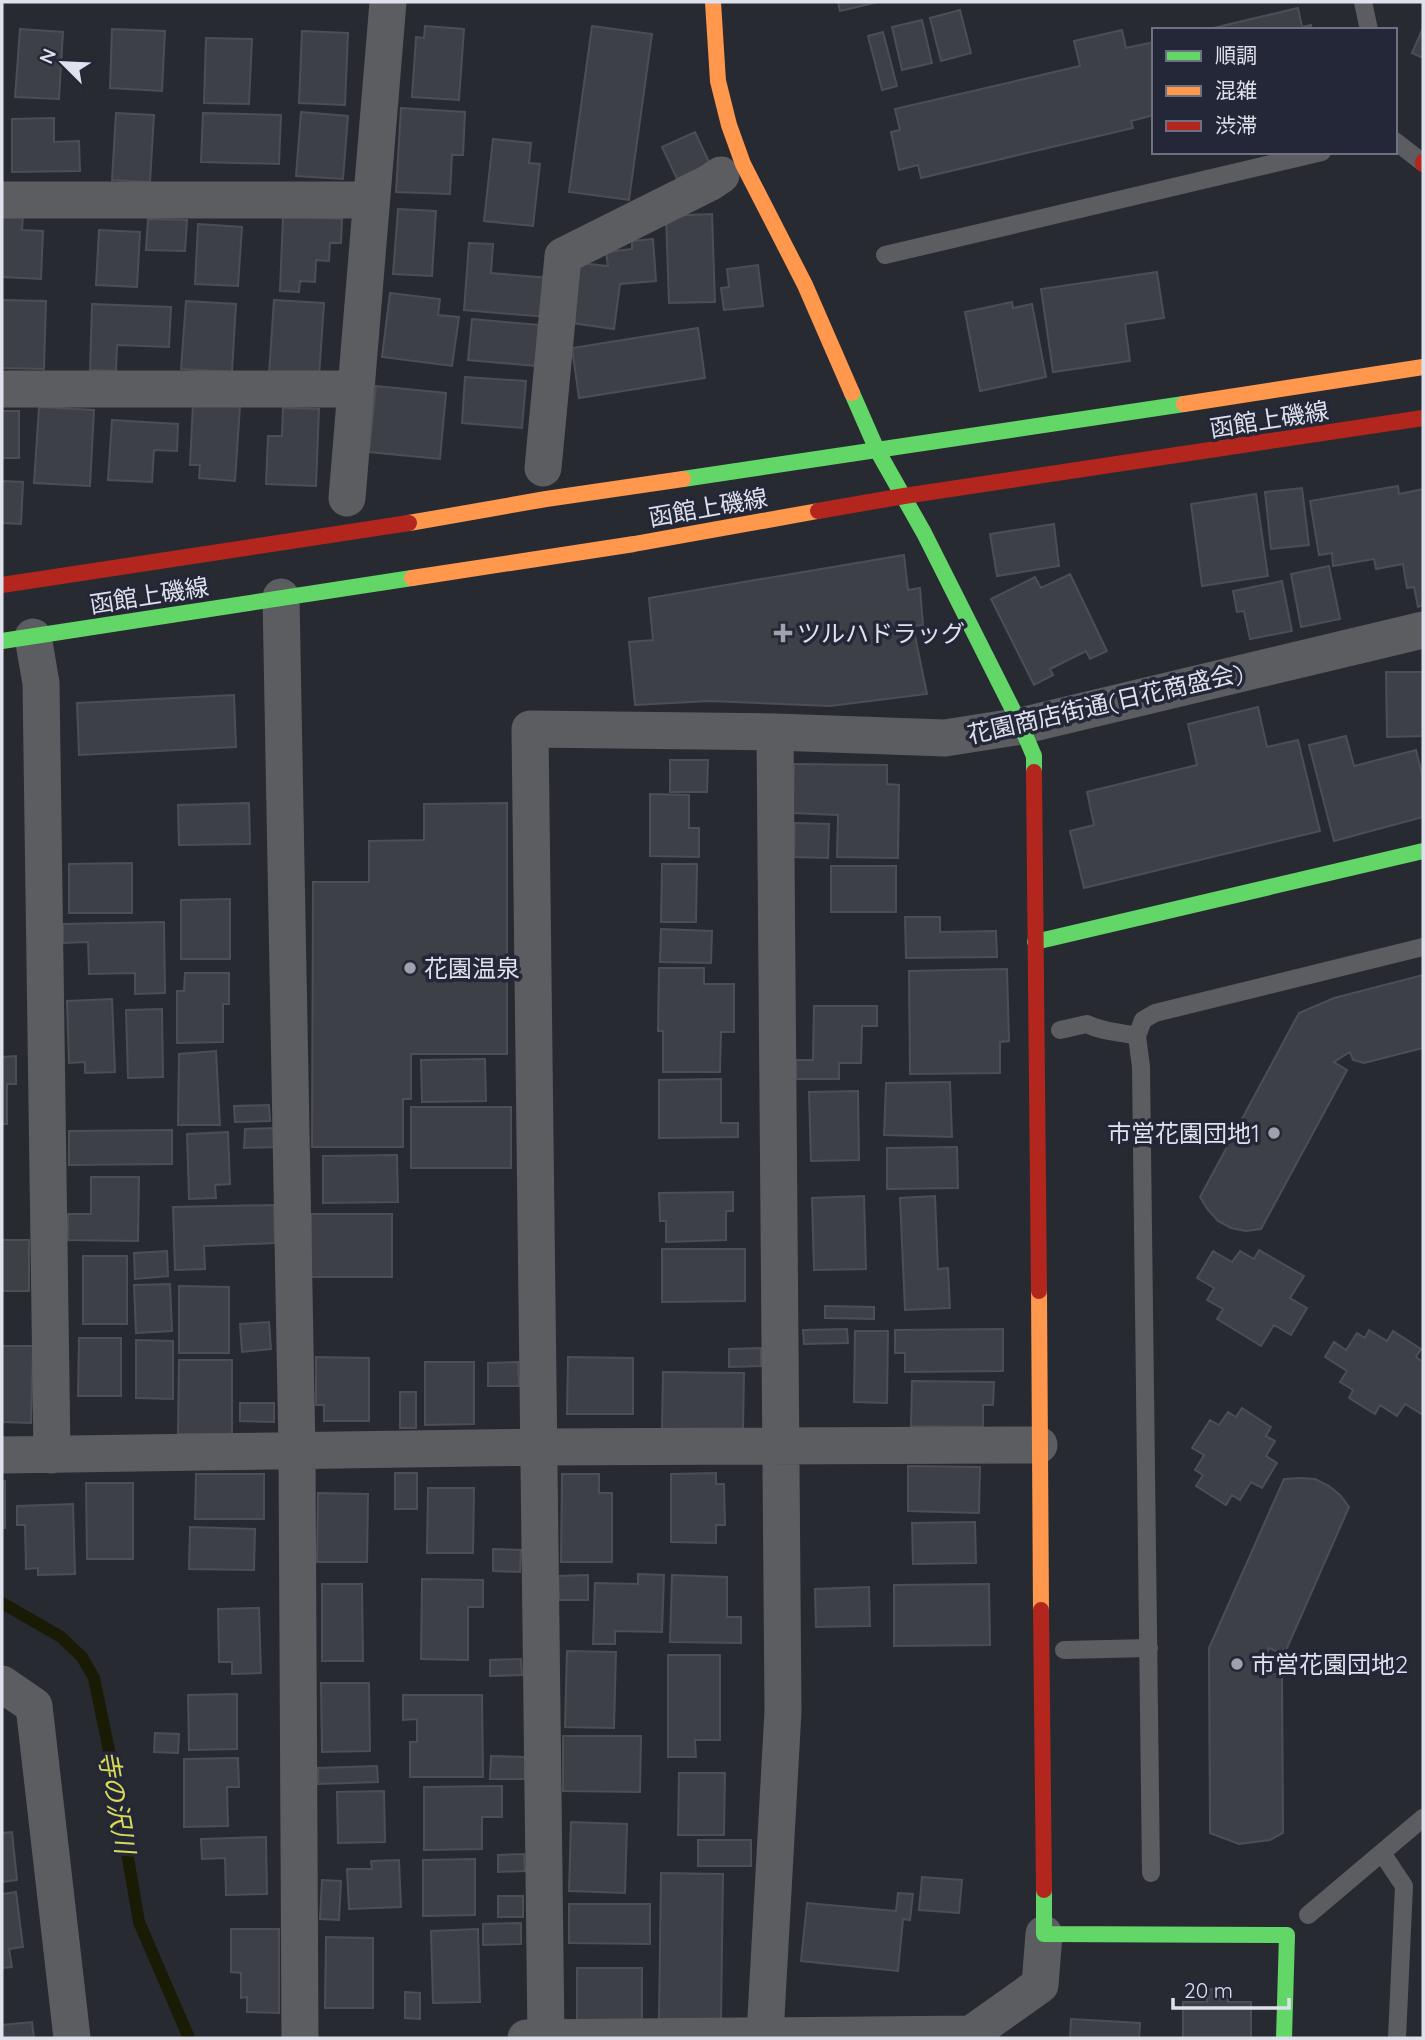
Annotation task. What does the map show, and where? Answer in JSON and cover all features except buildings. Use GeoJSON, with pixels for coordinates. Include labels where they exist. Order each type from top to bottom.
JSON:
{"type":"FeatureCollection","features":[{"type":"Feature","properties":{"kind":"main road"},"geometry":{"type":"LineString","coordinates":[[713,2],[718,81],[729,125],[743,164],[805,285],[877,450],[904,496],[1034,755],[1044,1934],[1287,1935],[1284,2038]]}},
{"type":"Feature","properties":{"kind":"main road","name":"函館上磯線"},"geometry":{"type":"LineString","coordinates":[[2,585],[356,533],[546,499],[817,461],[1423,367]]}},
{"type":"Feature","properties":{"kind":"main road","name":"函館上磯線"},"geometry":{"type":"LineString","coordinates":[[17,639],[634,544],[904,496],[1423,418]]}},
{"type":"Feature","properties":{"kind":"main road"},"geometry":{"type":"LineString","coordinates":[[1035,942],[1423,851]]}},
{"type":"Feature","properties":{"kind":"street"},"geometry":{"type":"LineString","coordinates":[[347,498],[388,2]]}},
{"type":"Feature","properties":{"kind":"street"},"geometry":{"type":"LineString","coordinates":[[543,468],[563,256],[721,175]]}},
{"type":"Feature","properties":{"kind":"street"},"geometry":{"type":"LineString","coordinates":[[2,200],[371,200]]}},
{"type":"Feature","properties":{"kind":"street"},"geometry":{"type":"LineString","coordinates":[[2,389],[355,389]]}},
{"type":"Feature","properties":{"kind":"street"},"geometry":{"type":"LineString","coordinates":[[281,597],[297,1452],[300,2038]]}},
{"type":"Feature","properties":{"kind":"street","name":"花園商店街通(日花商盛会)"},"geometry":{"type":"LineString","coordinates":[[539,1447],[530,729],[775,732],[945,738],[1021,726],[1423,630]]}},
{"type":"Feature","properties":{"kind":"street"},"geometry":{"type":"LineString","coordinates":[[17,639],[41,683],[52,1455]]}},
{"type":"Feature","properties":{"kind":"street"},"geometry":{"type":"LineString","coordinates":[[765,2035],[783,1711],[775,732]]}},
{"type":"Feature","properties":{"kind":"street"},"geometry":{"type":"LineString","coordinates":[[2,1455],[539,1447],[1039,1444]]}},
{"type":"Feature","properties":{"kind":"street"},"geometry":{"type":"LineString","coordinates":[[539,1447],[546,2038]]}},
{"type":"Feature","properties":{"kind":"street"},"geometry":{"type":"LineString","coordinates":[[2,1684],[34,1706],[72,2038]]}},
{"type":"Feature","properties":{"kind":"street"},"geometry":{"type":"LineString","coordinates":[[526,2038],[971,2034],[1040,1984],[1044,1934]]}},
{"type":"Feature","properties":{"kind":"lane"},"geometry":{"type":"LineString","coordinates":[[1363,2],[1369,28]]}},
{"type":"Feature","properties":{"kind":"lane"},"geometry":{"type":"LineString","coordinates":[[1397,143],[1423,163]]}},
{"type":"Feature","properties":{"kind":"lane"},"geometry":{"type":"LineString","coordinates":[[885,255],[1314,154]]}},
{"type":"Feature","properties":{"kind":"lane"},"geometry":{"type":"LineString","coordinates":[[1151,1873],[1141,1067],[1137,1036],[1143,1020],[1155,1013],[1423,947]]}},
{"type":"Feature","properties":{"kind":"lane"},"geometry":{"type":"LineString","coordinates":[[1060,1030],[1087,1024],[1099,1030],[1137,1036]]}},
{"type":"Feature","properties":{"kind":"lane"},"geometry":{"type":"LineString","coordinates":[[1064,1650],[1149,1648]]}},
{"type":"Feature","properties":{"kind":"lane"},"geometry":{"type":"LineString","coordinates":[[1308,1915],[1423,1818]]}},
{"type":"Feature","properties":{"kind":"lane"},"geometry":{"type":"LineString","coordinates":[[1382,1853],[1404,1886],[1397,2038]]}},
{"type":"Feature","properties":{"kind":"waterway","name":"寺の沢川"},"geometry":{"type":"LineString","coordinates":[[2,1603],[61,1637],[82,1657],[94,1678],[139,1922],[189,2038]]}},
{"type":"Feature","properties":{"kind":"traffic: fast"},"geometry":{"type":"LineString","coordinates":[[852,393],[877,450],[924,533],[1021,726],[1034,756],[1034,772]]}},
{"type":"Feature","properties":{"kind":"traffic: fast"},"geometry":{"type":"LineString","coordinates":[[683,479],[1184,404]]}},
{"type":"Feature","properties":{"kind":"traffic: fast"},"geometry":{"type":"LineString","coordinates":[[2,641],[412,578]]}},
{"type":"Feature","properties":{"kind":"traffic: fast"},"geometry":{"type":"LineString","coordinates":[[1035,942],[1423,851]]}},
{"type":"Feature","properties":{"kind":"traffic: fast"},"geometry":{"type":"LineString","coordinates":[[1044,1890],[1044,1934],[1287,1935],[1284,2038]]}},
{"type":"Feature","properties":{"kind":"traffic: slow"},"geometry":{"type":"LineString","coordinates":[[713,2],[718,81],[729,125],[743,164],[805,285],[852,393]]}},
{"type":"Feature","properties":{"kind":"traffic: slow"},"geometry":{"type":"LineString","coordinates":[[1184,404],[1423,367]]}},
{"type":"Feature","properties":{"kind":"traffic: slow"},"geometry":{"type":"LineString","coordinates":[[409,523],[683,479]]}},
{"type":"Feature","properties":{"kind":"traffic: slow"},"geometry":{"type":"LineString","coordinates":[[412,578],[634,544],[818,511]]}},
{"type":"Feature","properties":{"kind":"traffic: slow"},"geometry":{"type":"LineString","coordinates":[[1039,1291],[1041,1610]]}},
{"type":"Feature","properties":{"kind":"traffic: jam"},"geometry":{"type":"LineString","coordinates":[[818,511],[1423,418]]}},
{"type":"Feature","properties":{"kind":"traffic: jam"},"geometry":{"type":"LineString","coordinates":[[2,585],[409,523]]}},
{"type":"Feature","properties":{"kind":"traffic: jam"},"geometry":{"type":"LineString","coordinates":[[1034,772],[1039,1291]]}},
{"type":"Feature","properties":{"kind":"traffic: jam"},"geometry":{"type":"LineString","coordinates":[[1041,1610],[1044,1890]]}},
{"type":"Feature","properties":{"kind":"place","name":"ツルハドラッグ"},"geometry":{"type":"Point","coordinates":[783,633]}},
{"type":"Feature","properties":{"kind":"place","name":"花園温泉"},"geometry":{"type":"Point","coordinates":[410,968]}},
{"type":"Feature","properties":{"kind":"place","name":"市営花園団地1"},"geometry":{"type":"Point","coordinates":[1274,1133]}},
{"type":"Feature","properties":{"kind":"place","name":"市営花園団地2"},"geometry":{"type":"Point","coordinates":[1237,1664]}}]}
